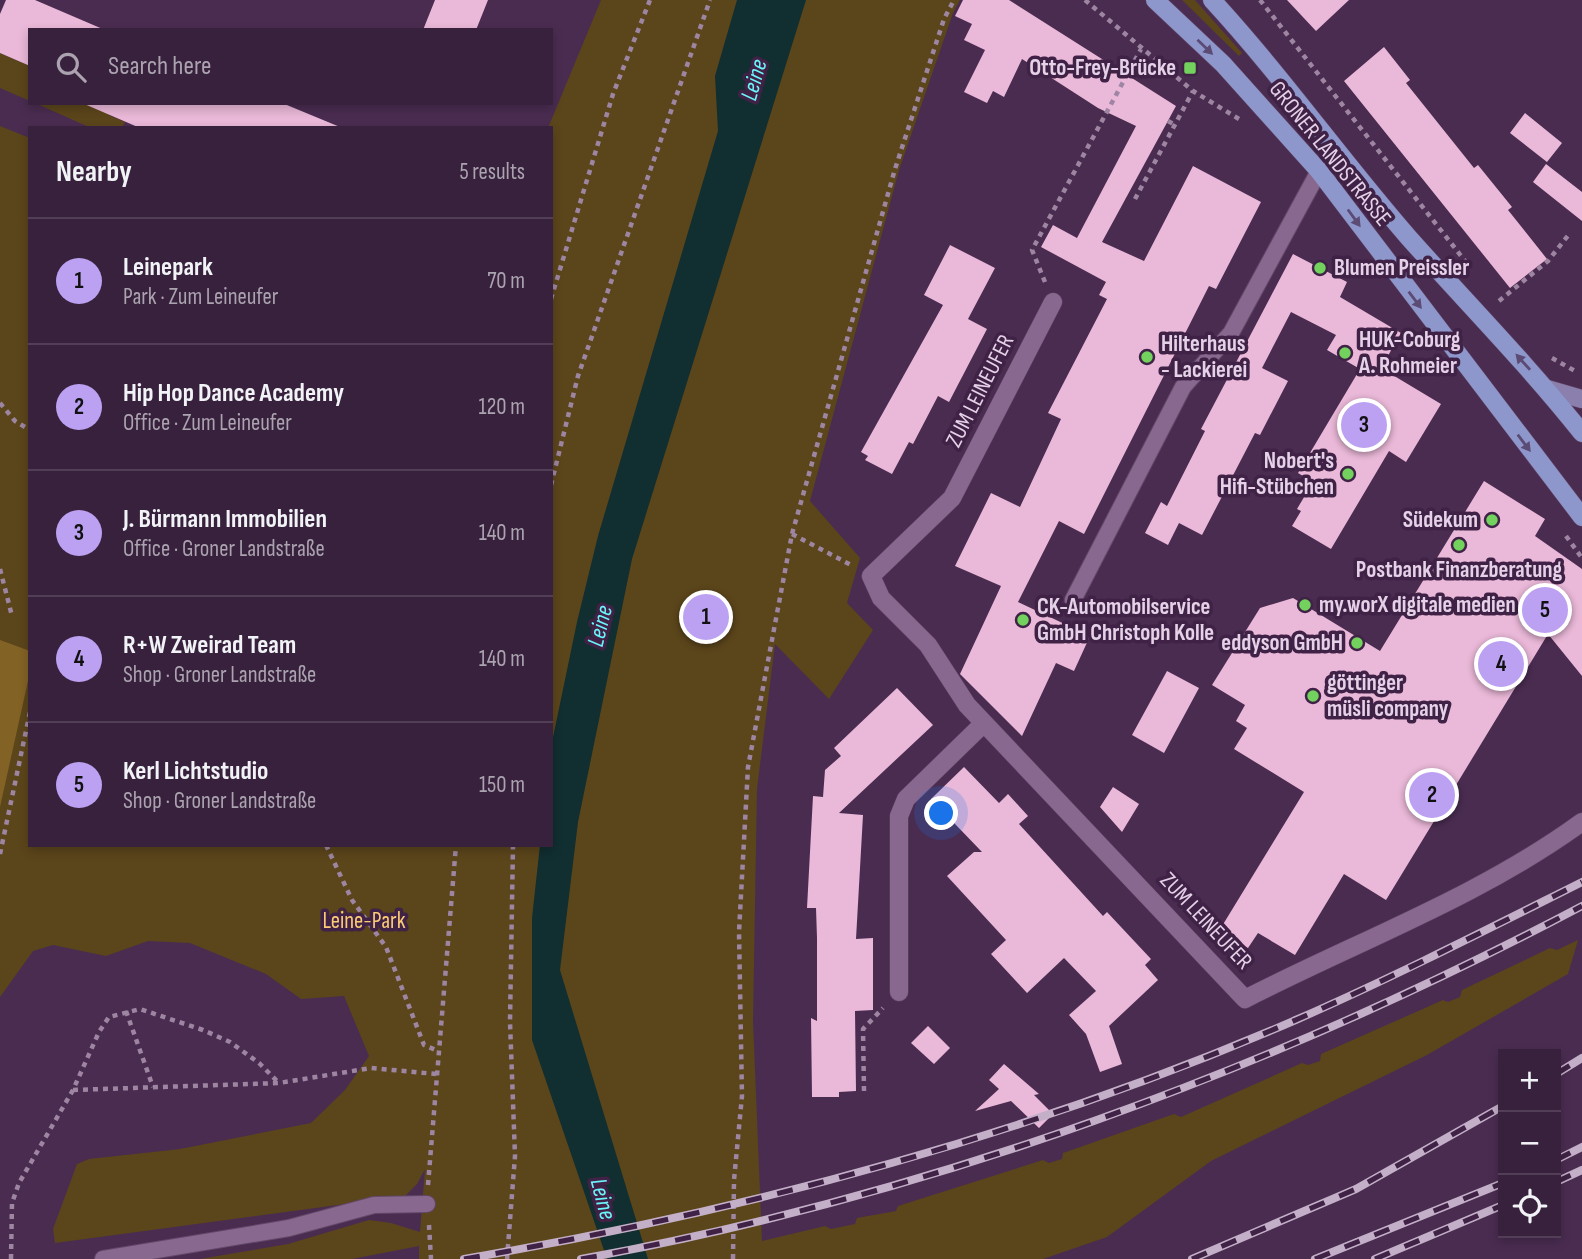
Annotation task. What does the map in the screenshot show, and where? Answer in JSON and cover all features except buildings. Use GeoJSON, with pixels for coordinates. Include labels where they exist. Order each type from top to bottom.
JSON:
{"type":"FeatureCollection","features":[{"type":"Feature","properties":{"kind":"main road","name":"GRONER LANDSTRASSE"},"geometry":{"type":"LineString","coordinates":[[1155,0],[1223,64],[1319,171],[1580,512]]}},
{"type":"Feature","properties":{"kind":"main road","name":"GRONER LANDSTRASSE"},"geometry":{"type":"LineString","coordinates":[[1212,0],[1263,55],[1408,236],[1547,389],[1582,433]]}},
{"type":"Feature","properties":{"kind":"main road"},"geometry":{"type":"LineString","coordinates":[[1547,389],[1582,399]]}},
{"type":"Feature","properties":{"kind":"street","name":"ZUM LEINEUFER"},"geometry":{"type":"LineString","coordinates":[[1054,302],[952,498],[871,576],[881,598],[928,645],[967,705],[1245,999],[1446,903],[1547,847],[1582,822]]}},
{"type":"Feature","properties":{"kind":"street"},"geometry":{"type":"LineString","coordinates":[[899,992],[899,816],[906,799],[984,723]]}},
{"type":"Feature","properties":{"kind":"lane"},"geometry":{"type":"LineString","coordinates":[[1073,600],[1183,387],[1231,333],[1319,171]]}},
{"type":"Feature","properties":{"kind":"lane"},"geometry":{"type":"LineString","coordinates":[[103,1259],[289,1228],[374,1205],[427,1204]]}},
{"type":"Feature","properties":{"kind":"path"},"geometry":{"type":"LineString","coordinates":[[553,287],[613,94],[650,0]]}},
{"type":"Feature","properties":{"kind":"path"},"geometry":{"type":"LineString","coordinates":[[553,477],[578,376],[709,0]]}},
{"type":"Feature","properties":{"kind":"path"},"geometry":{"type":"LineString","coordinates":[[733,1259],[734,1180],[743,1096],[739,932],[748,767],[792,534],[895,169],[944,19],[954,0]]}},
{"type":"Feature","properties":{"kind":"path"},"geometry":{"type":"LineString","coordinates":[[1085,0],[1193,91],[1248,124]]}},
{"type":"Feature","properties":{"kind":"path"},"geometry":{"type":"LineString","coordinates":[[1261,0],[1475,273]]}},
{"type":"Feature","properties":{"kind":"path"},"geometry":{"type":"LineString","coordinates":[[1054,302],[1032,250],[1141,48]]}},
{"type":"Feature","properties":{"kind":"path"},"geometry":{"type":"LineString","coordinates":[[1135,199],[1193,91]]}},
{"type":"Feature","properties":{"kind":"path"},"geometry":{"type":"LineString","coordinates":[[1168,121],[1175,125]]}},
{"type":"Feature","properties":{"kind":"path"},"geometry":{"type":"LineString","coordinates":[[1499,301],[1548,261],[1570,233]]}},
{"type":"Feature","properties":{"kind":"path"},"geometry":{"type":"LineString","coordinates":[[1491,292],[1506,309]]}},
{"type":"Feature","properties":{"kind":"path"},"geometry":{"type":"LineString","coordinates":[[1546,352],[1555,361],[1582,373]]}},
{"type":"Feature","properties":{"kind":"path"},"geometry":{"type":"LineString","coordinates":[[0,414],[1,405]]}},
{"type":"Feature","properties":{"kind":"path"},"geometry":{"type":"LineString","coordinates":[[1,405],[28,428]]}},
{"type":"Feature","properties":{"kind":"path"},"geometry":{"type":"LineString","coordinates":[[792,534],[871,576]]}},
{"type":"Feature","properties":{"kind":"path"},"geometry":{"type":"LineString","coordinates":[[0,569],[12,616]]}},
{"type":"Feature","properties":{"kind":"path"},"geometry":{"type":"LineString","coordinates":[[0,854],[28,721]]}},
{"type":"Feature","properties":{"kind":"path"},"geometry":{"type":"LineString","coordinates":[[327,847],[352,900],[386,947],[424,1045],[438,1051]]}},
{"type":"Feature","properties":{"kind":"path"},"geometry":{"type":"LineString","coordinates":[[431,1259],[427,1204],[456,847]]}},
{"type":"Feature","properties":{"kind":"path"},"geometry":{"type":"LineString","coordinates":[[507,1259],[515,1156],[510,1022],[513,847]]}},
{"type":"Feature","properties":{"kind":"path"},"geometry":{"type":"LineString","coordinates":[[864,1091],[863,1029],[899,992]]}},
{"type":"Feature","properties":{"kind":"path"},"geometry":{"type":"LineString","coordinates":[[126,1011],[153,1087]]}},
{"type":"Feature","properties":{"kind":"path"},"geometry":{"type":"LineString","coordinates":[[11,1259],[12,1203],[19,1183],[74,1090],[99,1032],[109,1017],[126,1011],[151,1011],[230,1042],[259,1063],[279,1083]]}},
{"type":"Feature","properties":{"kind":"path"},"geometry":{"type":"LineString","coordinates":[[74,1090],[279,1083],[371,1068],[436,1074]]}},
{"type":"Feature","properties":{"kind":"green space","name":"Leine-Park"},"geometry":{"type":"Polygon","coordinates":[[[601,0],[960,0],[953,13],[899,170],[810,501],[860,558],[847,603],[873,630],[829,699],[775,644],[757,789],[753,1021],[762,1241],[825,1226],[831,1229],[855,1224],[857,1218],[896,1211],[898,1206],[1043,1160],[1049,1163],[1062,1159],[1063,1153],[1174,1114],[1181,1117],[1302,1063],[1308,1065],[1320,1061],[1321,1054],[1443,1000],[1448,1002],[1460,997],[1462,990],[1550,948],[1557,950],[1578,940],[1568,974],[1427,1055],[1211,1161],[1107,1237],[1043,1259],[419,1259],[419,1246],[352,1259],[200,1259],[288,1244],[369,1220],[391,1223],[420,1232],[425,1169],[417,1184],[405,1196],[55,1243],[53,1229],[77,1164],[89,1159],[180,1149],[311,1123],[345,1090],[369,1056],[344,996],[301,999],[266,974],[190,943],[148,941],[106,956],[53,945],[33,951],[0,997],[0,126],[28,137],[28,847],[553,847],[553,126],[549,126],[601,0]]]}},
{"type":"Feature","properties":{"kind":"green space"},"geometry":{"type":"Polygon","coordinates":[[[1182,0],[1195,0],[1242,53],[1239,56],[1182,0]]]}},
{"type":"Feature","properties":{"kind":"green space"},"geometry":{"type":"Polygon","coordinates":[[[0,53],[28,65],[28,100],[0,88],[0,53]]]}},
{"type":"Feature","properties":{"kind":"green space"},"geometry":{"type":"Polygon","coordinates":[[[39,105],[113,105],[109,115],[125,122],[123,126],[87,126],[39,105]]]}},
{"type":"Feature","properties":{"kind":"shaded area"},"geometry":{"type":"Polygon","coordinates":[[[0,640],[28,650],[28,681],[0,807],[0,640]]]}},
{"type":"Feature","properties":{"kind":"water","name":"Leine"},"geometry":{"type":"Polygon","coordinates":[[[737,0],[806,0],[632,559],[578,822],[560,970],[648,1259],[607,1259],[532,1040],[532,918],[540,847],[553,847],[553,737],[577,622],[598,536],[718,131],[715,76],[737,0]]]}},
{"type":"Feature","properties":{"kind":"railway"},"geometry":{"type":"LineString","coordinates":[[464,1259],[677,1217],[783,1192],[888,1164],[1095,1099],[1298,1019],[1405,970],[1582,882]]}},
{"type":"Feature","properties":{"kind":"railway"},"geometry":{"type":"LineString","coordinates":[[581,1259],[711,1233],[840,1200],[968,1163],[1095,1121],[1220,1074],[1343,1022],[1464,966],[1582,906]]}},
{"type":"Feature","properties":{"kind":"railway"},"geometry":{"type":"LineString","coordinates":[[1561,1071],[1582,1058]]}},
{"type":"Feature","properties":{"kind":"railway"},"geometry":{"type":"LineString","coordinates":[[1192,1259],[1356,1189],[1498,1109]]}},
{"type":"Feature","properties":{"kind":"railway"},"geometry":{"type":"LineString","coordinates":[[1561,1158],[1582,1147]]}},
{"type":"Feature","properties":{"kind":"railway"},"geometry":{"type":"LineString","coordinates":[[1561,1180],[1582,1170]]}},
{"type":"Feature","properties":{"kind":"railway"},"geometry":{"type":"LineString","coordinates":[[1315,1259],[1498,1185]]}},
{"type":"Feature","properties":{"kind":"railway"},"geometry":{"type":"LineString","coordinates":[[1375,1259],[1498,1207]]}},
{"type":"Feature","properties":{"kind":"place","name":"Otto-Frey-Brücke"},"geometry":{"type":"Point","coordinates":[1190,68]}},
{"type":"Feature","properties":{"kind":"place","name":"Blumen Preissler"},"geometry":{"type":"Point","coordinates":[1320,268]}},
{"type":"Feature","properties":{"kind":"place","name":"HUK-Coburg A. Rohmeier"},"geometry":{"type":"Point","coordinates":[1345,353]}},
{"type":"Feature","properties":{"kind":"place","name":"Hilterhaus - Lackierei"},"geometry":{"type":"Point","coordinates":[1147,357]}},
{"type":"Feature","properties":{"kind":"place","name":"J. Bürmann Immobilien"},"geometry":{"type":"Point","coordinates":[1364,425]}},
{"type":"Feature","properties":{"kind":"place","name":"Nobert's Hifi-Stübchen"},"geometry":{"type":"Point","coordinates":[1348,474]}},
{"type":"Feature","properties":{"kind":"place","name":"Südekum"},"geometry":{"type":"Point","coordinates":[1492,520]}},
{"type":"Feature","properties":{"kind":"place","name":"Postbank Finanzberatung"},"geometry":{"type":"Point","coordinates":[1459,545]}},
{"type":"Feature","properties":{"kind":"place","name":"my.worX digitale medien"},"geometry":{"type":"Point","coordinates":[1305,605]}},
{"type":"Feature","properties":{"kind":"place","name":"Kerl Lichtstudio"},"geometry":{"type":"Point","coordinates":[1545,610]}},
{"type":"Feature","properties":{"kind":"place","name":"Leinepark"},"geometry":{"type":"Point","coordinates":[706,617]}},
{"type":"Feature","properties":{"kind":"place","name":"CK-Automobilservice GmbH Christoph Kolle"},"geometry":{"type":"Point","coordinates":[1023,620]}},
{"type":"Feature","properties":{"kind":"place","name":"eddyson GmbH"},"geometry":{"type":"Point","coordinates":[1357,643]}},
{"type":"Feature","properties":{"kind":"place","name":"R+W Zweirad Team"},"geometry":{"type":"Point","coordinates":[1501,664]}},
{"type":"Feature","properties":{"kind":"place","name":"göttinger müsli company"},"geometry":{"type":"Point","coordinates":[1313,696]}},
{"type":"Feature","properties":{"kind":"place","name":"Hip Hop Dance Academy"},"geometry":{"type":"Point","coordinates":[1432,795]}}]}
